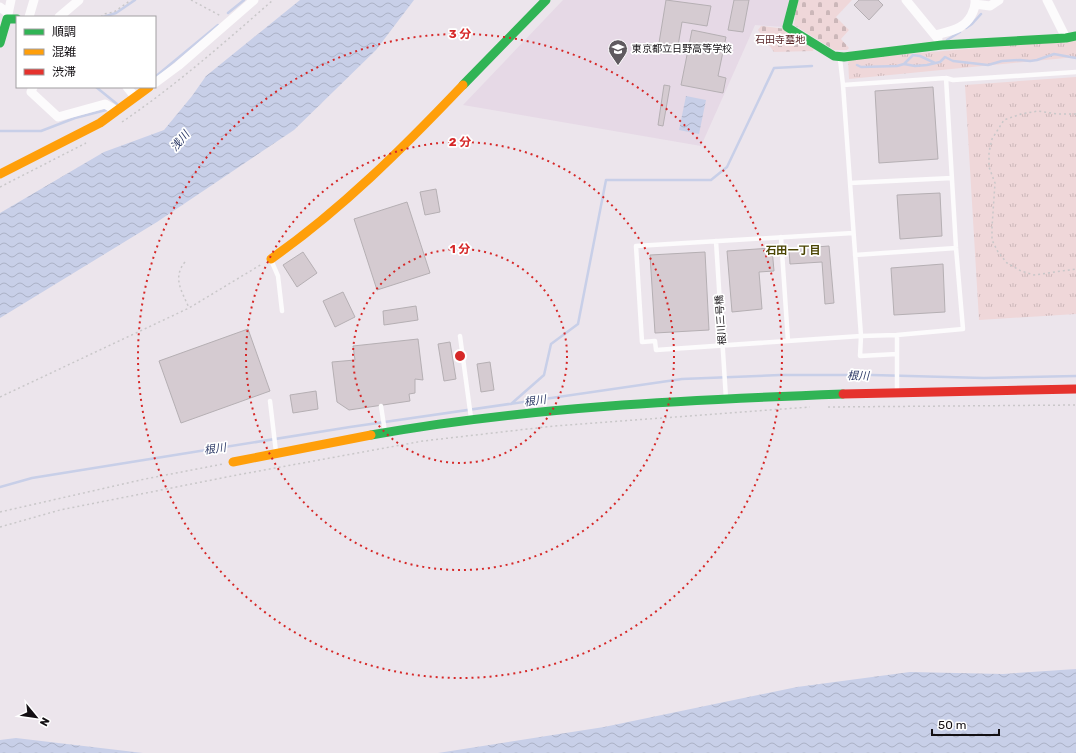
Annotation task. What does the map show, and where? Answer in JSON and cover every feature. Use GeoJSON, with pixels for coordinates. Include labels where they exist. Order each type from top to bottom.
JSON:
{"type":"FeatureCollection","features":[{"type":"Feature","properties":{"kind":"street"},"geometry":{"type":"LineString","coordinates":[[0,43],[11,0]]}},
{"type":"Feature","properties":{"kind":"street"},"geometry":{"type":"LineString","coordinates":[[29,16],[34,0]]}},
{"type":"Feature","properties":{"kind":"street"},"geometry":{"type":"LineString","coordinates":[[60,16],[78,0]]}},
{"type":"Feature","properties":{"kind":"street"},"geometry":{"type":"LineString","coordinates":[[156,82],[178,66],[254,0]]}},
{"type":"Feature","properties":{"kind":"street"},"geometry":{"type":"LineString","coordinates":[[271,259],[321,222],[374,175],[546,0]]}},
{"type":"Feature","properties":{"kind":"street"},"geometry":{"type":"LineString","coordinates":[[794,0],[787,27],[834,56],[840,57],[942,45],[1066,38],[1076,36]]}},
{"type":"Feature","properties":{"kind":"street"},"geometry":{"type":"LineString","coordinates":[[906,0],[936,35],[942,45]]}},
{"type":"Feature","properties":{"kind":"street"},"geometry":{"type":"LineString","coordinates":[[936,35],[961,27],[970,18],[975,2],[990,6],[999,0]]}},
{"type":"Feature","properties":{"kind":"street"},"geometry":{"type":"LineString","coordinates":[[1047,0],[1066,38]]}},
{"type":"Feature","properties":{"kind":"street"},"geometry":{"type":"LineString","coordinates":[[0,7],[8,16],[16,19]]}},
{"type":"Feature","properties":{"kind":"street"},"geometry":{"type":"LineString","coordinates":[[33,88],[31,92],[58,117],[105,104],[117,111]]}},
{"type":"Feature","properties":{"kind":"street"},"geometry":{"type":"LineString","coordinates":[[129,88],[135,97]]}},
{"type":"Feature","properties":{"kind":"street"},"geometry":{"type":"LineString","coordinates":[[0,174],[86,131],[117,111],[148,88]]}},
{"type":"Feature","properties":{"kind":"street"},"geometry":{"type":"LineString","coordinates":[[233,462],[275,449],[471,417],[897,388],[1076,389]]}},
{"type":"Feature","properties":{"kind":"lane"},"geometry":{"type":"LineString","coordinates":[[840,57],[861,336],[860,356],[897,354]]}},
{"type":"Feature","properties":{"kind":"lane"},"geometry":{"type":"LineString","coordinates":[[843,85],[946,78],[953,80],[1076,72]]}},
{"type":"Feature","properties":{"kind":"lane"},"geometry":{"type":"LineString","coordinates":[[853,233],[636,246],[642,342],[655,341],[656,350],[896,335],[963,329],[956,248],[946,78]]}},
{"type":"Feature","properties":{"kind":"lane"},"geometry":{"type":"LineString","coordinates":[[850,183],[952,178]]}},
{"type":"Feature","properties":{"kind":"lane"},"geometry":{"type":"LineString","coordinates":[[781,237],[788,341]]}},
{"type":"Feature","properties":{"kind":"lane","name":"根川三号橋"},"geometry":{"type":"LineString","coordinates":[[716,241],[726,399]]}},
{"type":"Feature","properties":{"kind":"lane"},"geometry":{"type":"LineString","coordinates":[[855,255],[956,248]]}},
{"type":"Feature","properties":{"kind":"lane"},"geometry":{"type":"LineString","coordinates":[[271,259],[278,276],[282,311]]}},
{"type":"Feature","properties":{"kind":"lane"},"geometry":{"type":"LineString","coordinates":[[896,335],[897,388]]}},
{"type":"Feature","properties":{"kind":"lane"},"geometry":{"type":"LineString","coordinates":[[460,336],[471,417]]}},
{"type":"Feature","properties":{"kind":"lane"},"geometry":{"type":"LineString","coordinates":[[270,401],[275,449]]}},
{"type":"Feature","properties":{"kind":"lane"},"geometry":{"type":"LineString","coordinates":[[380,406],[385,430]]}},
{"type":"Feature","properties":{"kind":"path"},"geometry":{"type":"LineString","coordinates":[[102,16],[104,14],[114,12],[131,0]]}},
{"type":"Feature","properties":{"kind":"path"},"geometry":{"type":"LineString","coordinates":[[191,0],[230,21]]}},
{"type":"Feature","properties":{"kind":"path"},"geometry":{"type":"LineString","coordinates":[[1076,114],[1058,114],[1038,111],[1021,114],[1004,120],[992,139],[989,152],[989,167],[994,183],[992,240],[998,252],[1007,263],[1021,272],[1034,275],[1076,269]]}},
{"type":"Feature","properties":{"kind":"path"},"geometry":{"type":"LineString","coordinates":[[0,397],[189,308],[271,259]]}},
{"type":"Feature","properties":{"kind":"path"},"geometry":{"type":"LineString","coordinates":[[185,262],[180,268],[178,283],[189,308]]}},
{"type":"Feature","properties":{"kind":"path"},"geometry":{"type":"LineString","coordinates":[[824,407],[1076,405]]}},
{"type":"Feature","properties":{"kind":"path"},"geometry":{"type":"LineString","coordinates":[[0,527],[60,510],[238,475],[423,442],[554,426],[816,407]]}},
{"type":"Feature","properties":{"kind":"path"},"geometry":{"type":"LineString","coordinates":[[0,512],[144,479],[233,462]]}},
{"type":"Feature","properties":{"kind":"shaded area","name":"東京都立日野高等学校"},"geometry":{"type":"Polygon","coordinates":[[[563,0],[789,0],[783,27],[755,25],[701,146],[463,105],[563,0]]]}},
{"type":"Feature","properties":{"kind":"green space"},"geometry":{"type":"Polygon","coordinates":[[[797,0],[852,0],[836,17],[849,30],[841,39],[849,48],[847,50],[834,50],[794,25],[797,0]]]}},
{"type":"Feature","properties":{"kind":"green space","name":"石田寺墓地"},"geometry":{"type":"Polygon","coordinates":[[[761,26],[786,29],[814,47],[813,51],[774,52],[758,30],[761,26]]]}},
{"type":"Feature","properties":{"kind":"green space"},"geometry":{"type":"Polygon","coordinates":[[[1076,40],[1076,57],[849,79],[848,59],[1076,40]]]}},
{"type":"Feature","properties":{"kind":"green space"},"geometry":{"type":"Polygon","coordinates":[[[1076,77],[1076,314],[979,320],[965,85],[1076,77]]]}},
{"type":"Feature","properties":{"kind":"water","name":"浅川"},"geometry":{"type":"Polygon","coordinates":[[[300,0],[414,0],[376,50],[294,130],[157,222],[0,318],[0,213],[104,152],[164,130],[192,96],[206,76],[300,0]]]}},
{"type":"Feature","properties":{"kind":"water"},"geometry":{"type":"Polygon","coordinates":[[[686,96],[706,100],[699,134],[679,130],[686,96]]]}},
{"type":"Feature","properties":{"kind":"water"},"geometry":{"type":"Polygon","coordinates":[[[1076,669],[1076,753],[438,753],[604,727],[797,687],[910,672],[1003,674],[1076,669]]]}},
{"type":"Feature","properties":{"kind":"water"},"geometry":{"type":"Polygon","coordinates":[[[16,738],[143,753],[0,753],[0,740],[16,738]]]}},
{"type":"Feature","properties":{"kind":"building"},"geometry":{"type":"Polygon","coordinates":[[[666,0],[711,6],[707,26],[682,22],[677,52],[658,49],[666,0]]]}},
{"type":"Feature","properties":{"kind":"building"},"geometry":{"type":"Polygon","coordinates":[[[734,0],[749,0],[743,32],[728,30],[734,0]]]}},
{"type":"Feature","properties":{"kind":"building"},"geometry":{"type":"Polygon","coordinates":[[[859,0],[878,0],[883,5],[869,20],[854,5],[859,0]]]}},
{"type":"Feature","properties":{"kind":"building"},"geometry":{"type":"Polygon","coordinates":[[[692,30],[726,37],[718,76],[726,78],[723,93],[681,85],[692,30]]]}},
{"type":"Feature","properties":{"kind":"building"},"geometry":{"type":"Polygon","coordinates":[[[664,85],[670,86],[663,126],[658,125],[664,85]]]}},
{"type":"Feature","properties":{"kind":"building"},"geometry":{"type":"Polygon","coordinates":[[[933,87],[938,159],[879,163],[875,91],[933,87]]]}},
{"type":"Feature","properties":{"kind":"building"},"geometry":{"type":"Polygon","coordinates":[[[436,189],[440,212],[425,215],[420,192],[436,189]]]}},
{"type":"Feature","properties":{"kind":"building"},"geometry":{"type":"Polygon","coordinates":[[[940,193],[942,236],[900,239],[897,195],[940,193]]]}},
{"type":"Feature","properties":{"kind":"building"},"geometry":{"type":"Polygon","coordinates":[[[407,202],[430,273],[377,290],[354,219],[407,202]]]}},
{"type":"Feature","properties":{"kind":"building"},"geometry":{"type":"Polygon","coordinates":[[[829,246],[834,303],[825,304],[822,262],[790,264],[789,249],[829,246]]]}},
{"type":"Feature","properties":{"kind":"building"},"geometry":{"type":"Polygon","coordinates":[[[772,248],[774,271],[759,272],[762,309],[732,312],[727,251],[772,248]]]}},
{"type":"Feature","properties":{"kind":"building"},"geometry":{"type":"Polygon","coordinates":[[[303,252],[317,273],[297,287],[283,265],[303,252]]]}},
{"type":"Feature","properties":{"kind":"building"},"geometry":{"type":"Polygon","coordinates":[[[705,252],[709,330],[655,333],[650,255],[705,252]]]}},
{"type":"Feature","properties":{"kind":"building"},"geometry":{"type":"Polygon","coordinates":[[[943,264],[945,312],[894,315],[891,268],[943,264]]]}},
{"type":"Feature","properties":{"kind":"building"},"geometry":{"type":"Polygon","coordinates":[[[343,292],[355,317],[335,327],[323,301],[343,292]]]}},
{"type":"Feature","properties":{"kind":"building"},"geometry":{"type":"Polygon","coordinates":[[[416,306],[418,320],[384,325],[383,311],[416,306]]]}},
{"type":"Feature","properties":{"kind":"building"},"geometry":{"type":"Polygon","coordinates":[[[248,329],[270,391],[181,423],[159,361],[248,329]]]}},
{"type":"Feature","properties":{"kind":"building"},"geometry":{"type":"Polygon","coordinates":[[[418,339],[423,380],[415,379],[415,393],[409,394],[410,401],[349,410],[337,402],[332,362],[355,360],[353,346],[418,339]]]}},
{"type":"Feature","properties":{"kind":"building"},"geometry":{"type":"Polygon","coordinates":[[[450,342],[456,379],[444,381],[438,344],[450,342]]]}},
{"type":"Feature","properties":{"kind":"building"},"geometry":{"type":"Polygon","coordinates":[[[490,362],[494,390],[481,392],[477,364],[490,362]]]}},
{"type":"Feature","properties":{"kind":"building"},"geometry":{"type":"Polygon","coordinates":[[[316,391],[318,409],[293,413],[290,395],[316,391]]]}},
{"type":"Feature","properties":{"kind":"waterway"},"geometry":{"type":"LineString","coordinates":[[106,16],[116,13],[135,0]]}},
{"type":"Feature","properties":{"kind":"waterway"},"geometry":{"type":"LineString","coordinates":[[228,13],[244,0]]}},
{"type":"Feature","properties":{"kind":"waterway"},"geometry":{"type":"LineString","coordinates":[[966,28],[981,14]]}},
{"type":"Feature","properties":{"kind":"waterway"},"geometry":{"type":"LineString","coordinates":[[156,76],[218,25]]}},
{"type":"Feature","properties":{"kind":"waterway"},"geometry":{"type":"LineString","coordinates":[[947,40],[960,32]]}},
{"type":"Feature","properties":{"kind":"waterway"},"geometry":{"type":"LineString","coordinates":[[857,65],[861,67],[897,66],[904,64],[915,66],[927,65],[940,62],[945,57],[953,61],[988,65],[1002,61],[1037,60],[1054,54],[1076,58]]}},
{"type":"Feature","properties":{"kind":"waterway"},"geometry":{"type":"LineString","coordinates":[[904,64],[913,55],[920,56],[935,63]]}},
{"type":"Feature","properties":{"kind":"waterway"},"geometry":{"type":"LineString","coordinates":[[511,404],[544,375],[551,344],[578,324],[606,180],[711,180],[727,167],[774,68],[812,66]]}},
{"type":"Feature","properties":{"kind":"waterway"},"geometry":{"type":"LineString","coordinates":[[97,88],[117,104]]}},
{"type":"Feature","properties":{"kind":"waterway"},"geometry":{"type":"LineString","coordinates":[[0,131],[41,131],[75,118],[106,110]]}},
{"type":"Feature","properties":{"kind":"waterway","name":"根川"},"geometry":{"type":"LineString","coordinates":[[0,487],[32,478],[350,427],[682,379],[780,375],[872,375],[984,378],[1076,376]]}},
{"type":"Feature","properties":{"kind":"traffic: fast"},"geometry":{"type":"LineString","coordinates":[[463,85],[546,0]]}},
{"type":"Feature","properties":{"kind":"traffic: fast"},"geometry":{"type":"LineString","coordinates":[[794,0],[787,27],[834,56],[844,57],[942,45],[1066,38],[1076,36]]}},
{"type":"Feature","properties":{"kind":"traffic: fast"},"geometry":{"type":"LineString","coordinates":[[0,43],[7,19],[16,19]]}},
{"type":"Feature","properties":{"kind":"traffic: fast"},"geometry":{"type":"LineString","coordinates":[[371,435],[430,425],[548,411],[666,402],[843,394]]}},
{"type":"Feature","properties":{"kind":"traffic: slow"},"geometry":{"type":"LineString","coordinates":[[271,259],[323,220],[347,199],[395,155],[463,85]]}},
{"type":"Feature","properties":{"kind":"traffic: slow"},"geometry":{"type":"LineString","coordinates":[[0,174],[100,123],[148,88]]}},
{"type":"Feature","properties":{"kind":"traffic: slow"},"geometry":{"type":"LineString","coordinates":[[233,462],[371,435]]}},
{"type":"Feature","properties":{"kind":"traffic: jam"},"geometry":{"type":"LineString","coordinates":[[843,394],[1076,389]]}},
{"type":"Feature","properties":{"kind":"place","name":"東京都立日野高等学校"},"geometry":{"type":"Point","coordinates":[618,66]}},
{"type":"Feature","properties":{"kind":"district","name":"石田一丁目"},"geometry":{"type":"Point","coordinates":[793,250]}}]}
